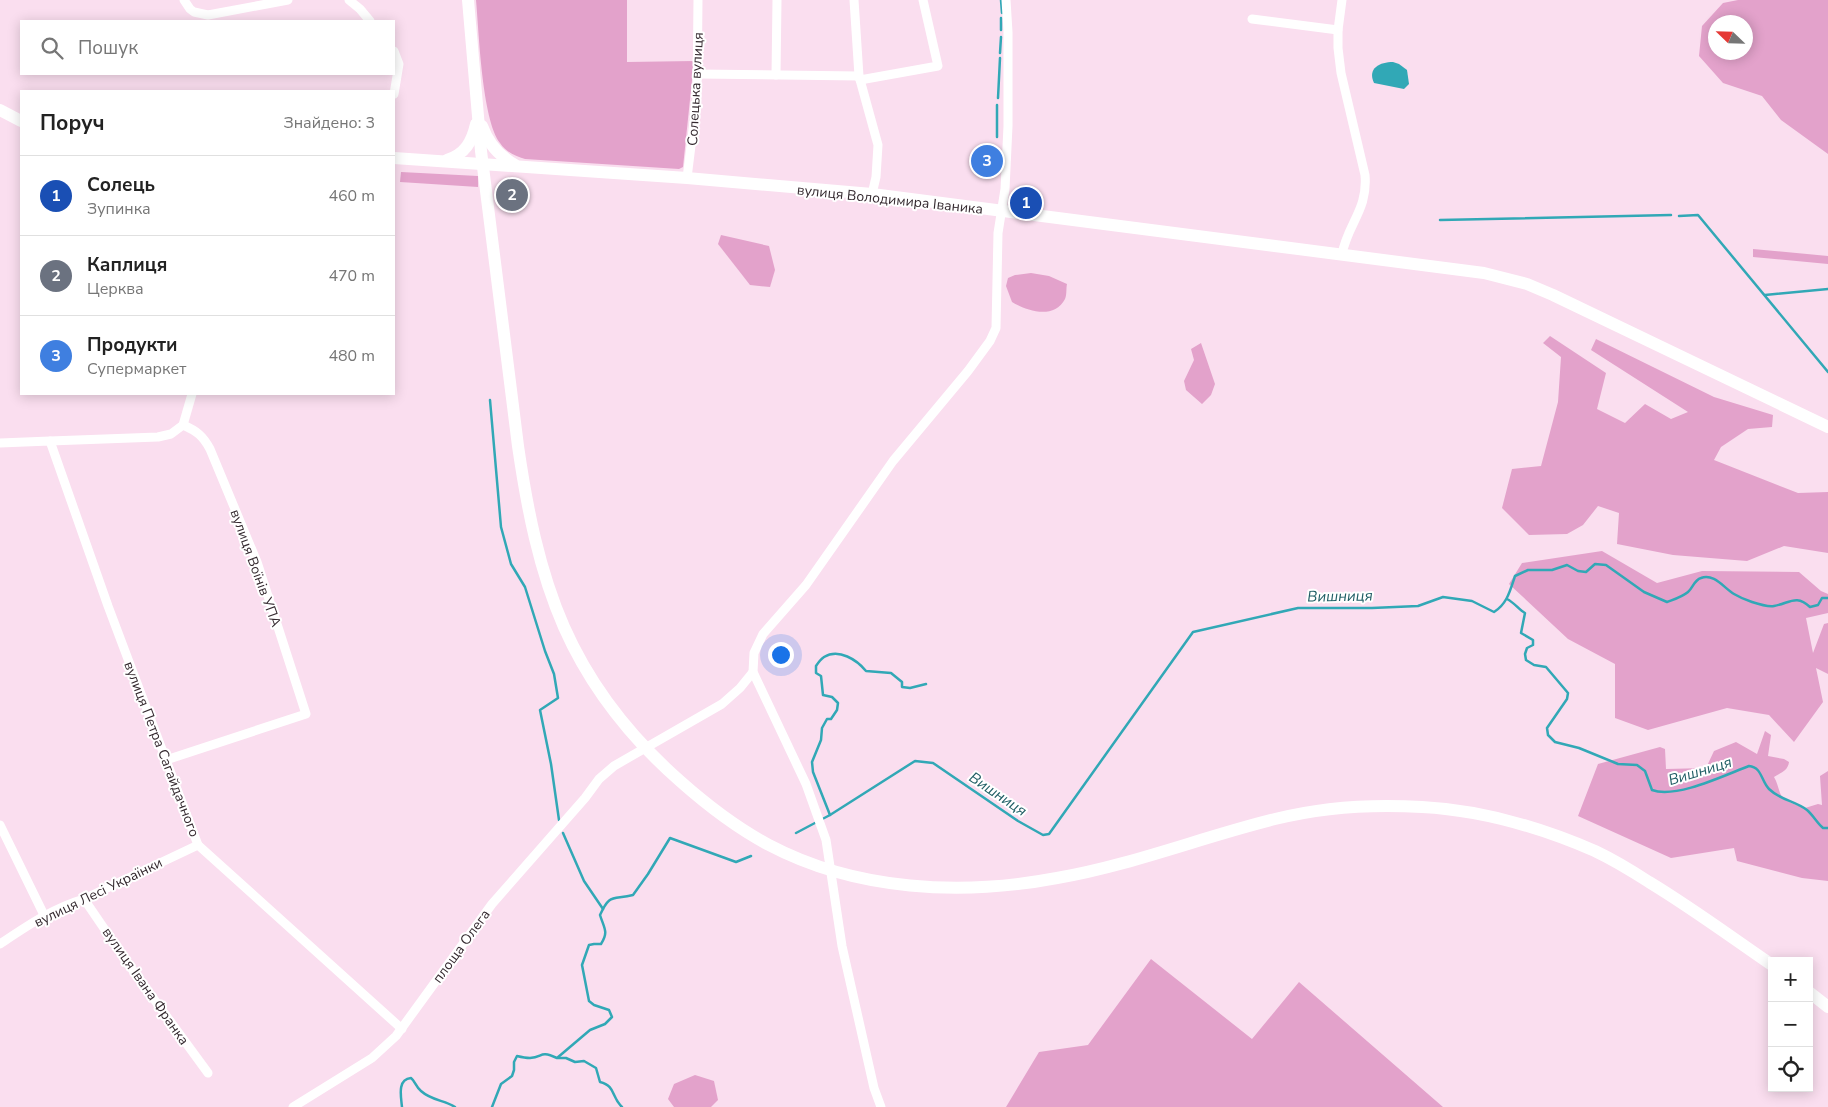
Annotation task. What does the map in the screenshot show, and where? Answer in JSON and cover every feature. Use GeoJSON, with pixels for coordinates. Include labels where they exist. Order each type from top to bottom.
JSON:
{"type":"FeatureCollection","features":[{"type":"Feature","properties":{"kind":"main road"},"geometry":{"type":"LineString","coordinates":[[468,0],[483,163],[518,446],[524,490],[543,567],[564,626],[580,660],[598,689],[614,712],[644,748],[694,793],[748,832],[793,857],[831,870],[864,878],[912,886],[949,889],[988,887],[1055,879],[1118,866],[1222,833],[1334,808],[1383,806],[1438,808],[1510,821],[1594,851],[1621,864],[1685,904],[1768,962]]}},
{"type":"Feature","properties":{"kind":"main road"},"geometry":{"type":"LineString","coordinates":[[0,110],[20,120]]}},
{"type":"Feature","properties":{"kind":"main road"},"geometry":{"type":"LineString","coordinates":[[443,161],[460,155],[465,151],[474,131],[478,111]]}},
{"type":"Feature","properties":{"kind":"main road"},"geometry":{"type":"LineString","coordinates":[[478,111],[484,132],[494,148],[504,158],[517,166]]}},
{"type":"Feature","properties":{"kind":"main road","name":"вулиця Володимира Іваника"},"geometry":{"type":"LineString","coordinates":[[395,158],[687,178],[872,194],[1002,211]]}},
{"type":"Feature","properties":{"kind":"main road"},"geometry":{"type":"LineString","coordinates":[[1002,211],[1484,273],[1527,284],[1588,311],[1828,427]]}},
{"type":"Feature","properties":{"kind":"main road"},"geometry":{"type":"LineString","coordinates":[[1813,995],[1828,1007]]}},
{"type":"Feature","properties":{"kind":"street"},"geometry":{"type":"LineString","coordinates":[[184,0],[194,12],[208,15],[288,0]]}},
{"type":"Feature","properties":{"kind":"street"},"geometry":{"type":"LineString","coordinates":[[349,0],[369,20]]}},
{"type":"Feature","properties":{"kind":"street","name":"Солецька вулиця"},"geometry":{"type":"LineString","coordinates":[[687,178],[698,74],[698,0]]}},
{"type":"Feature","properties":{"kind":"street"},"geometry":{"type":"LineString","coordinates":[[776,75],[777,0]]}},
{"type":"Feature","properties":{"kind":"street"},"geometry":{"type":"LineString","coordinates":[[854,0],[860,78],[878,144],[876,177],[872,194]]}},
{"type":"Feature","properties":{"kind":"street"},"geometry":{"type":"LineString","coordinates":[[698,74],[860,78],[938,66],[923,0]]}},
{"type":"Feature","properties":{"kind":"street","name":"вулиця Володимира Іваника"},"geometry":{"type":"LineString","coordinates":[[1002,211],[1008,126],[1006,0]]}},
{"type":"Feature","properties":{"kind":"street"},"geometry":{"type":"LineString","coordinates":[[1342,0],[1338,30],[1341,73],[1366,183],[1362,204],[1346,237],[1342,254]]}},
{"type":"Feature","properties":{"kind":"street"},"geometry":{"type":"LineString","coordinates":[[1252,19],[1338,30]]}},
{"type":"Feature","properties":{"kind":"street"},"geometry":{"type":"LineString","coordinates":[[395,54],[399,64],[395,90]]}},
{"type":"Feature","properties":{"kind":"street"},"geometry":{"type":"LineString","coordinates":[[881,1107],[874,1088],[847,970],[826,840],[806,784],[753,672],[754,653],[763,634],[806,585],[894,461],[945,400],[990,341],[996,328],[997,320],[998,233],[1002,211]]}},
{"type":"Feature","properties":{"kind":"street"},"geometry":{"type":"LineString","coordinates":[[0,443],[158,437],[171,434],[183,425],[192,395]]}},
{"type":"Feature","properties":{"kind":"street","name":"вулиця Воїнів УПА"},"geometry":{"type":"LineString","coordinates":[[166,760],[306,714],[257,562],[210,449],[200,433],[183,425]]}},
{"type":"Feature","properties":{"kind":"street","name":"вулиця Петра Сагайдачного"},"geometry":{"type":"LineString","coordinates":[[50,441],[108,606],[198,845],[402,1029]]}},
{"type":"Feature","properties":{"kind":"street","name":"площа Олега"},"geometry":{"type":"LineString","coordinates":[[293,1107],[372,1058],[402,1029],[492,904],[585,798],[599,779],[614,766],[722,704],[740,688],[753,672]]}},
{"type":"Feature","properties":{"kind":"street"},"geometry":{"type":"LineString","coordinates":[[0,825],[44,915]]}},
{"type":"Feature","properties":{"kind":"street","name":"вулиця Лесі Українки"},"geometry":{"type":"LineString","coordinates":[[0,944],[44,915],[84,899],[198,845]]}},
{"type":"Feature","properties":{"kind":"street","name":"вулиця Івана Франка"},"geometry":{"type":"LineString","coordinates":[[84,899],[129,965],[208,1073]]}},
{"type":"Feature","properties":{"kind":"shaded area"},"geometry":{"type":"Polygon","coordinates":[[[476,0],[627,0],[627,62],[694,61],[683,167],[679,169],[525,159],[508,151],[500,143],[489,115],[482,75],[476,0]]]}},
{"type":"Feature","properties":{"kind":"shaded area"},"geometry":{"type":"Polygon","coordinates":[[[1738,0],[1828,0],[1828,154],[1781,120],[1762,96],[1723,83],[1699,56],[1702,26],[1708,19],[1708,60],[1753,60],[1753,15],[1712,15],[1723,3],[1738,0]]]}},
{"type":"Feature","properties":{"kind":"shaded area"},"geometry":{"type":"Polygon","coordinates":[[[401,172],[478,176],[478,187],[400,182],[401,172]]]}},
{"type":"Feature","properties":{"kind":"shaded area"},"geometry":{"type":"Polygon","coordinates":[[[721,235],[769,246],[775,270],[770,287],[750,285],[718,244],[721,235]]]}},
{"type":"Feature","properties":{"kind":"shaded area"},"geometry":{"type":"Polygon","coordinates":[[[1753,249],[1828,256],[1828,264],[1753,257],[1753,249]]]}},
{"type":"Feature","properties":{"kind":"shaded area"},"geometry":{"type":"Polygon","coordinates":[[[1031,273],[1049,276],[1067,284],[1066,297],[1060,306],[1054,310],[1040,312],[1032,311],[1012,302],[1006,286],[1008,278],[1031,273]]]}},
{"type":"Feature","properties":{"kind":"shaded area"},"geometry":{"type":"Polygon","coordinates":[[[1550,336],[1606,373],[1597,409],[1625,423],[1645,404],[1671,419],[1688,412],[1591,350],[1596,339],[1714,397],[1773,415],[1772,427],[1748,429],[1721,447],[1714,460],[1798,493],[1828,492],[1828,553],[1784,546],[1747,561],[1673,555],[1617,544],[1619,513],[1598,506],[1583,525],[1567,534],[1529,535],[1502,508],[1512,469],[1541,466],[1558,402],[1561,357],[1543,343],[1550,336]]]}},
{"type":"Feature","properties":{"kind":"shaded area"},"geometry":{"type":"Polygon","coordinates":[[[1201,343],[1215,384],[1211,395],[1202,404],[1186,390],[1184,381],[1194,360],[1191,349],[1201,343]]]}},
{"type":"Feature","properties":{"kind":"shaded area"},"geometry":{"type":"Polygon","coordinates":[[[1602,551],[1657,583],[1702,571],[1799,572],[1821,591],[1828,594],[1828,613],[1806,618],[1813,653],[1824,624],[1828,623],[1828,674],[1816,668],[1823,702],[1794,742],[1769,715],[1727,708],[1648,730],[1615,718],[1615,664],[1568,639],[1509,584],[1522,563],[1602,551]]]}},
{"type":"Feature","properties":{"kind":"shaded area"},"geometry":{"type":"Polygon","coordinates":[[[1765,731],[1771,735],[1768,756],[1784,759],[1789,762],[1785,770],[1774,777],[1780,793],[1787,801],[1805,808],[1818,804],[1822,805],[1820,776],[1828,771],[1828,881],[1802,878],[1737,861],[1734,848],[1671,858],[1578,816],[1598,764],[1660,747],[1665,749],[1666,769],[1706,768],[1714,751],[1736,742],[1757,754],[1765,731]]]}},
{"type":"Feature","properties":{"kind":"shaded area"},"geometry":{"type":"Polygon","coordinates":[[[1151,959],[1252,1039],[1299,982],[1443,1107],[1006,1107],[1039,1052],[1088,1045],[1151,959]]]}},
{"type":"Feature","properties":{"kind":"shaded area"},"geometry":{"type":"Polygon","coordinates":[[[695,1075],[714,1081],[718,1100],[711,1107],[674,1107],[668,1099],[674,1084],[695,1075]]]}},
{"type":"Feature","properties":{"kind":"water"},"geometry":{"type":"Polygon","coordinates":[[[1393,62],[1407,70],[1409,84],[1404,89],[1374,83],[1372,73],[1376,67],[1384,63],[1393,62]]]}},
{"type":"Feature","properties":{"kind":"waterway"},"geometry":{"type":"LineString","coordinates":[[1001,0],[1002,13]]}},
{"type":"Feature","properties":{"kind":"waterway"},"geometry":{"type":"LineString","coordinates":[[1001,18],[1001,30]]}},
{"type":"Feature","properties":{"kind":"waterway"},"geometry":{"type":"LineString","coordinates":[[1000,53],[1001,37]]}},
{"type":"Feature","properties":{"kind":"waterway"},"geometry":{"type":"LineString","coordinates":[[998,98],[1000,58]]}},
{"type":"Feature","properties":{"kind":"waterway"},"geometry":{"type":"LineString","coordinates":[[997,105],[997,137]]}},
{"type":"Feature","properties":{"kind":"waterway"},"geometry":{"type":"LineString","coordinates":[[1440,220],[1671,215]]}},
{"type":"Feature","properties":{"kind":"waterway"},"geometry":{"type":"LineString","coordinates":[[1679,216],[1698,215],[1828,372]]}},
{"type":"Feature","properties":{"kind":"waterway"},"geometry":{"type":"LineString","coordinates":[[1765,295],[1828,289]]}},
{"type":"Feature","properties":{"kind":"waterway"},"geometry":{"type":"LineString","coordinates":[[490,400],[501,527],[511,564],[525,587],[554,674],[558,698],[540,710],[551,764],[559,820]]}},
{"type":"Feature","properties":{"kind":"waterway","name":"Вишниця"},"geometry":{"type":"LineString","coordinates":[[796,833],[830,815],[915,761],[933,763],[1018,821],[1043,835],[1049,834],[1193,632],[1298,608],[1418,606],[1443,597],[1472,601],[1494,612],[1505,601],[1515,576],[1528,570],[1552,570],[1567,565],[1578,571],[1586,572],[1595,564],[1606,565],[1644,592],[1667,602],[1686,594],[1697,580],[1706,577],[1715,579],[1740,597],[1766,606],[1774,606],[1797,600],[1810,607],[1818,605],[1822,598],[1828,598]]}},
{"type":"Feature","properties":{"kind":"waterway","name":"Вишниця"},"geometry":{"type":"LineString","coordinates":[[1507,599],[1525,613],[1521,633],[1533,640],[1533,645],[1527,648],[1526,660],[1534,665],[1546,667],[1568,693],[1567,699],[1547,728],[1548,735],[1555,742],[1579,748],[1618,764],[1637,765],[1645,771],[1652,790],[1662,792],[1687,789],[1749,766],[1753,767],[1759,772],[1766,786],[1773,793],[1802,807],[1823,828],[1828,828]]}},
{"type":"Feature","properties":{"kind":"waterway"},"geometry":{"type":"LineString","coordinates":[[830,815],[813,772],[812,762],[821,740],[822,728],[827,719],[831,719],[837,710],[838,703],[832,697],[823,695],[821,676],[816,673],[816,666],[823,658],[836,654],[853,659],[866,671],[891,673],[902,682],[902,687],[910,688],[926,684]]}},
{"type":"Feature","properties":{"kind":"waterway"},"geometry":{"type":"LineString","coordinates":[[563,833],[584,881],[603,909]]}},
{"type":"Feature","properties":{"kind":"waterway","name":"Вишниця"},"geometry":{"type":"LineString","coordinates":[[492,1107],[501,1084],[512,1076],[517,1056],[530,1058],[544,1054],[557,1058],[590,1030],[605,1024],[612,1017],[609,1010],[594,1005],[589,1001],[582,965],[589,945],[601,944],[605,936],[600,915],[606,903],[612,899],[633,895],[670,838],[736,862],[751,856]]}},
{"type":"Feature","properties":{"kind":"waterway"},"geometry":{"type":"LineString","coordinates":[[558,1058],[566,1058],[575,1062],[584,1061],[596,1068],[600,1082],[609,1086],[622,1107]]}},
{"type":"Feature","properties":{"kind":"waterway","name":"Вишниця"},"geometry":{"type":"LineString","coordinates":[[402,1107],[402,1085],[407,1079],[411,1078],[425,1094],[455,1107]]}},
{"type":"Feature","properties":{"kind":"place","name":"Продукти"},"geometry":{"type":"Point","coordinates":[987,161]}},
{"type":"Feature","properties":{"kind":"place","name":"Каплиця"},"geometry":{"type":"Point","coordinates":[512,195]}},
{"type":"Feature","properties":{"kind":"place","name":"Солець"},"geometry":{"type":"Point","coordinates":[1026,203]}}]}
